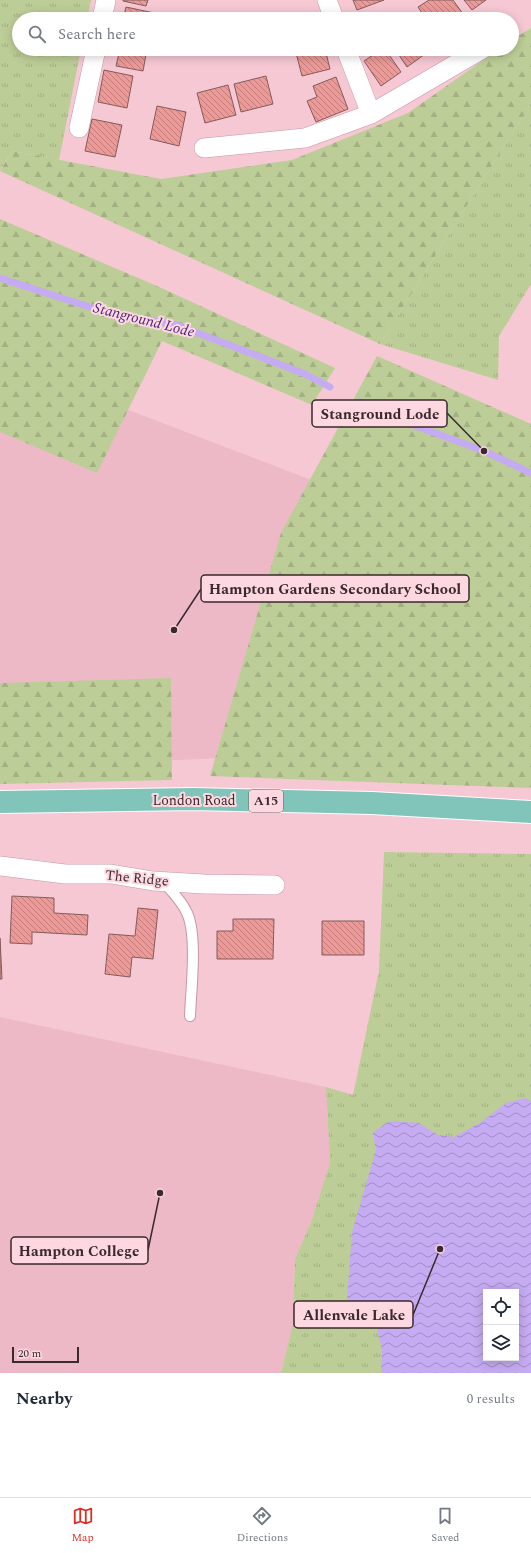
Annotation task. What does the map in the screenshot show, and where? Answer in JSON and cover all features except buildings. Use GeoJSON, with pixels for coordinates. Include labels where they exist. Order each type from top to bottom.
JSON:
{"type":"FeatureCollection","features":[{"type":"Feature","properties":{"kind":"main road","name":"London Road"},"geometry":{"type":"LineString","coordinates":[[0,802],[200,799],[372,803],[531,812]]}},
{"type":"Feature","properties":{"kind":"street"},"geometry":{"type":"LineString","coordinates":[[103,12],[106,0]]}},
{"type":"Feature","properties":{"kind":"street"},"geometry":{"type":"LineString","coordinates":[[327,0],[331,12]]}},
{"type":"Feature","properties":{"kind":"street"},"geometry":{"type":"LineString","coordinates":[[79,128],[94,56]]}},
{"type":"Feature","properties":{"kind":"street"},"geometry":{"type":"LineString","coordinates":[[349,56],[371,114]]}},
{"type":"Feature","properties":{"kind":"street"},"geometry":{"type":"LineString","coordinates":[[204,148],[305,138],[371,114],[470,56]]}},
{"type":"Feature","properties":{"kind":"street","name":"The Ridge"},"geometry":{"type":"LineString","coordinates":[[0,866],[65,874],[111,874],[164,881],[204,884],[275,885]]}},
{"type":"Feature","properties":{"kind":"lane"},"geometry":{"type":"LineString","coordinates":[[164,881],[186,910],[191,927],[193,941],[190,1016]]}},
{"type":"Feature","properties":{"kind":"shaded area"},"geometry":{"type":"Polygon","coordinates":[[[0,361],[382,507],[313,754],[0,768],[0,361]]]}},
{"type":"Feature","properties":{"kind":"shaded area"},"geometry":{"type":"Polygon","coordinates":[[[0,1017],[326,1087],[330,1163],[311,1222],[295,1259],[293,1324],[281,1373],[0,1373],[0,1017]]]}},
{"type":"Feature","properties":{"kind":"green space"},"geometry":{"type":"Polygon","coordinates":[[[0,0],[91,0],[88,12],[12,12],[12,56],[80,56],[59,160],[12,151],[0,170],[0,0]]]}},
{"type":"Feature","properties":{"kind":"green space"},"geometry":{"type":"Polygon","coordinates":[[[531,28],[531,103],[380,344],[0,171],[12,151],[161,179],[292,160],[408,113],[489,56],[519,56],[519,36],[531,28]]]}},
{"type":"Feature","properties":{"kind":"green space"},"geometry":{"type":"Polygon","coordinates":[[[531,103],[531,284],[499,336],[498,380],[380,344],[531,103]]]}},
{"type":"Feature","properties":{"kind":"green space"},"geometry":{"type":"Polygon","coordinates":[[[0,219],[157,286],[335,368],[312,405],[162,341],[97,473],[0,432],[0,219]]]}},
{"type":"Feature","properties":{"kind":"green space"},"geometry":{"type":"Polygon","coordinates":[[[377,356],[531,424],[531,788],[210,776],[281,533],[377,356]]]}},
{"type":"Feature","properties":{"kind":"green space"},"geometry":{"type":"Polygon","coordinates":[[[171,678],[172,780],[0,784],[0,683],[171,678]]]}},
{"type":"Feature","properties":{"kind":"green space"},"geometry":{"type":"Polygon","coordinates":[[[384,852],[531,854],[531,1373],[281,1373],[293,1324],[295,1259],[311,1222],[330,1163],[326,1087],[353,1095],[379,971],[384,852]]]}},
{"type":"Feature","properties":{"kind":"water"},"geometry":{"type":"Polygon","coordinates":[[[525,1098],[531,1101],[531,1373],[381,1373],[382,1350],[376,1324],[347,1299],[352,1232],[376,1150],[373,1133],[389,1121],[419,1123],[438,1135],[454,1137],[481,1122],[506,1103],[525,1098]]]}},
{"type":"Feature","properties":{"kind":"waterway","name":"Stanground Lode"},"geometry":{"type":"LineString","coordinates":[[0,278],[108,313],[177,325],[305,374],[330,387]]}},
{"type":"Feature","properties":{"kind":"waterway","name":"Stanground Lode"},"geometry":{"type":"LineString","coordinates":[[360,402],[394,418],[484,451],[531,473]]}},
{"type":"Feature","properties":{"kind":"place","name":"Stanground Lode"},"geometry":{"type":"Point","coordinates":[484,451]}},
{"type":"Feature","properties":{"kind":"place","name":"Hampton Gardens Secondary School"},"geometry":{"type":"Point","coordinates":[174,630]}},
{"type":"Feature","properties":{"kind":"place","name":"Hampton College"},"geometry":{"type":"Point","coordinates":[160,1193]}},
{"type":"Feature","properties":{"kind":"place","name":"Allenvale Lake"},"geometry":{"type":"Point","coordinates":[440,1249]}}]}
